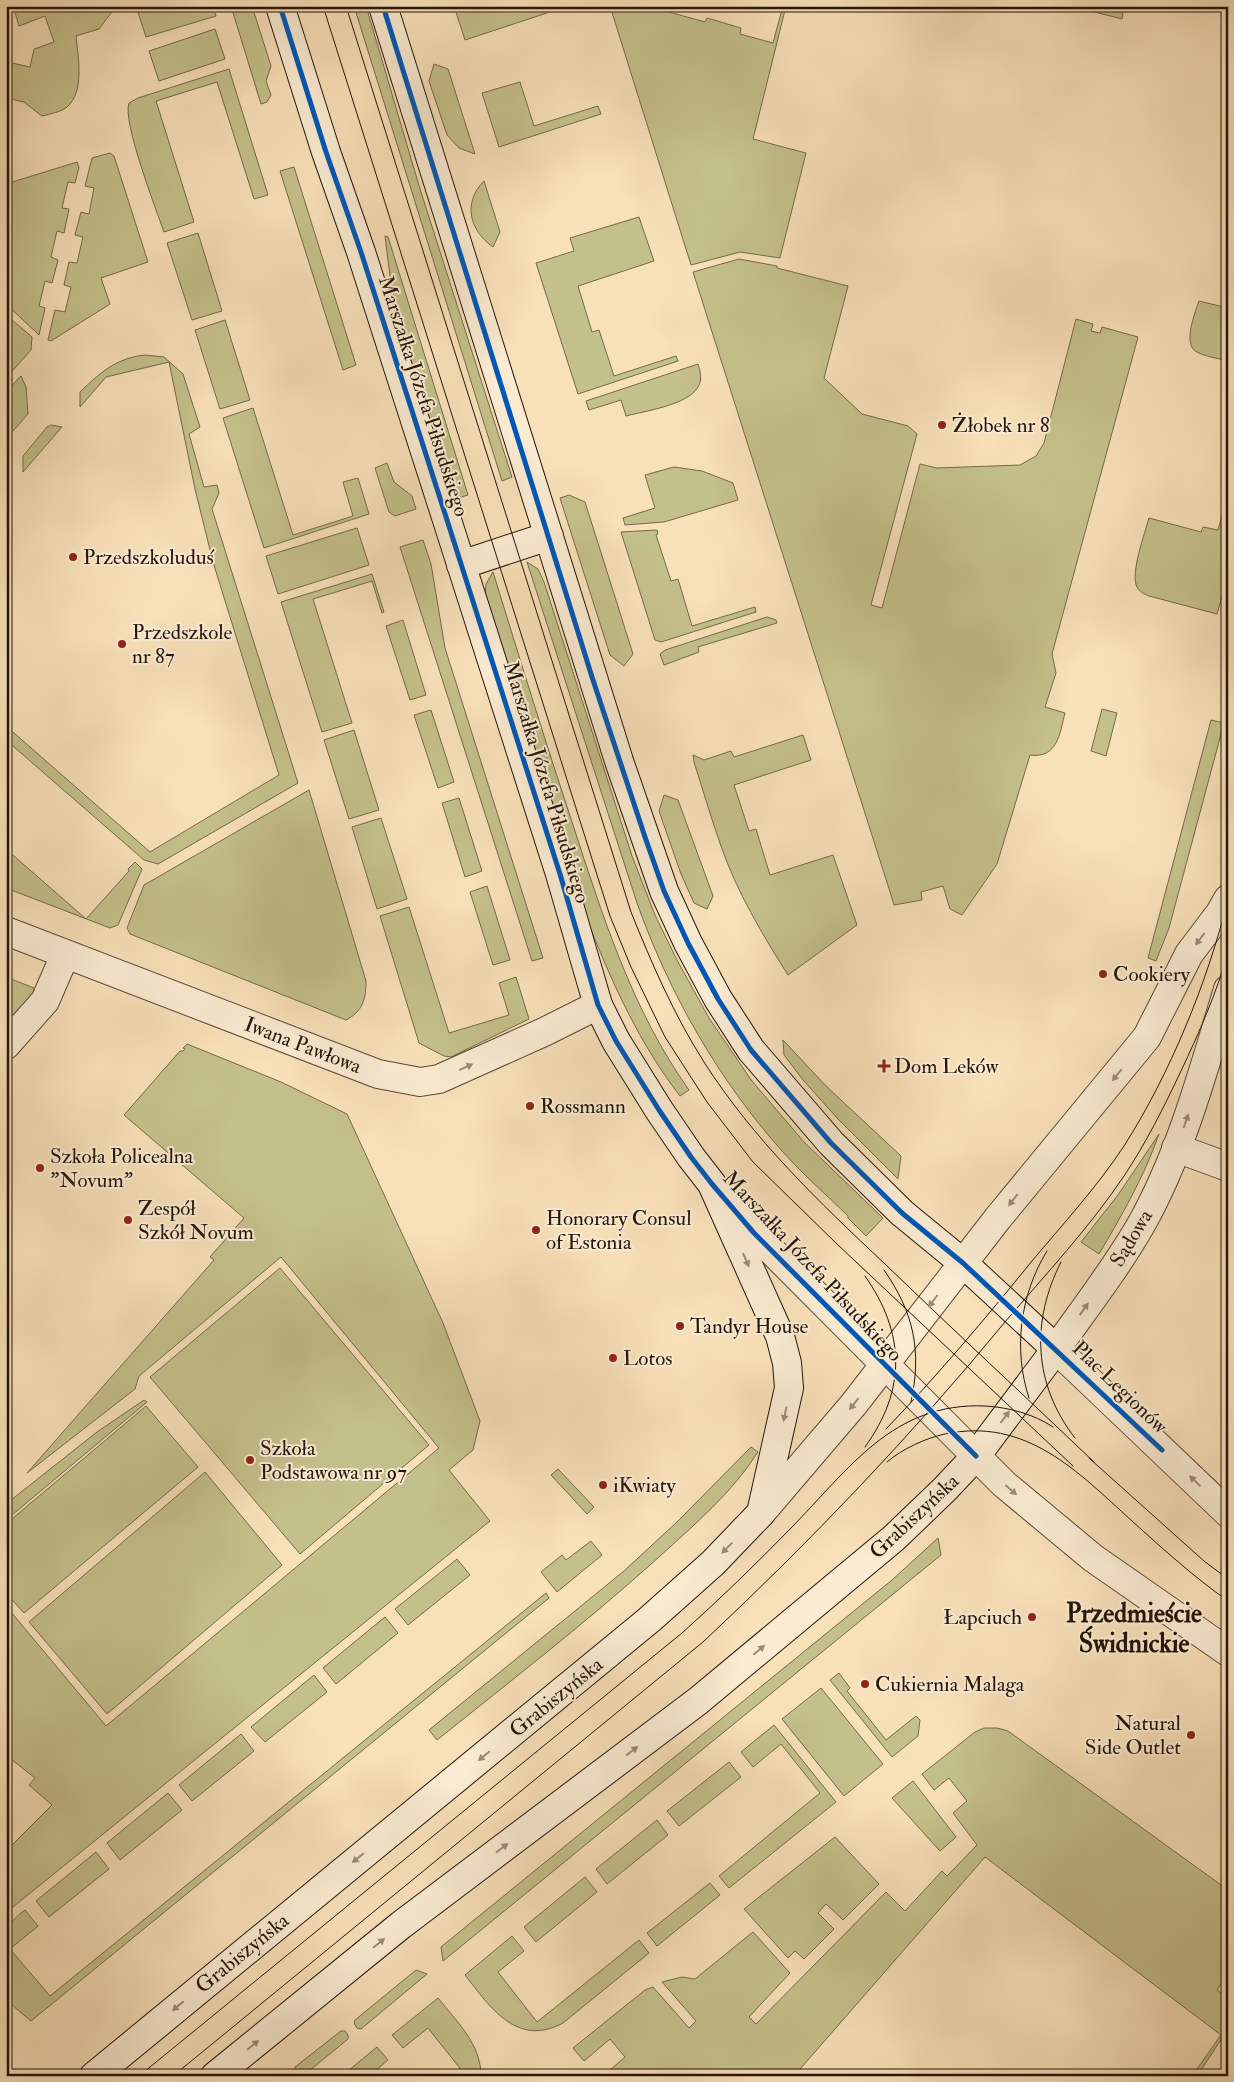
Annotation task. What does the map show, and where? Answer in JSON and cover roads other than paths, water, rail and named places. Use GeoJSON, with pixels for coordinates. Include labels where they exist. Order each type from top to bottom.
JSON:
{"type":"FeatureCollection","features":[{"type":"Feature","properties":{"kind":"main road","name":"Marszałka Józefa Piłsudskiego"},"geometry":{"type":"LineString","coordinates":[[280,6],[326,152],[367,270],[560,874],[598,1004],[616,1041],[659,1110],[691,1158],[712,1184],[754,1233],[976,1456]]}},
{"type":"Feature","properties":{"kind":"main road"},"geometry":{"type":"LineString","coordinates":[[383,6],[619,761],[664,891],[688,943],[718,999],[751,1050],[831,1143],[902,1213],[963,1263],[1056,1349]]}},
{"type":"Feature","properties":{"kind":"main road"},"geometry":{"type":"LineString","coordinates":[[461,565],[549,536]]}},
{"type":"Feature","properties":{"kind":"main road"},"geometry":{"type":"LineString","coordinates":[[963,1263],[1147,1037],[1189,954],[1220,913],[1228,899]]}},
{"type":"Feature","properties":{"kind":"main road","name":"Iwana Pawłowa"},"geometry":{"type":"LineString","coordinates":[[6,931],[378,1074],[420,1082],[439,1079],[544,1032],[598,1004]]}},
{"type":"Feature","properties":{"kind":"main road"},"geometry":{"type":"LineString","coordinates":[[6,1045],[45,1001],[65,955]]}},
{"type":"Feature","properties":{"kind":"main road","name":"Sądowa"},"geometry":{"type":"LineString","coordinates":[[976,1456],[1056,1349],[1142,1224],[1176,1148],[1228,989]]}},
{"type":"Feature","properties":{"kind":"main road"},"geometry":{"type":"LineString","coordinates":[[1176,1148],[1228,1167]]}},
{"type":"Feature","properties":{"kind":"main road"},"geometry":{"type":"LineString","coordinates":[[712,1184],[780,1336],[787,1363],[789,1388],[786,1408],[761,1513]]}},
{"type":"Feature","properties":{"kind":"main road","name":"Grabiszyńska"},"geometry":{"type":"LineString","coordinates":[[94,2076],[649,1620],[713,1563],[761,1513],[849,1410],[963,1263]]}},
{"type":"Feature","properties":{"kind":"main road","name":"Plac Legionów"},"geometry":{"type":"LineString","coordinates":[[1056,1349],[1228,1513]]}},
{"type":"Feature","properties":{"kind":"main road"},"geometry":{"type":"LineString","coordinates":[[976,1456],[1025,1503],[1093,1558],[1228,1652]]}},
{"type":"Feature","properties":{"kind":"main road","name":"Grabiszyńska"},"geometry":{"type":"LineString","coordinates":[[215,2076],[416,1913],[706,1695],[894,1538],[976,1456]]}},
{"type":"Feature","properties":{"kind":"tram line"},"geometry":{"type":"LineString","coordinates":[[323,6],[610,916],[631,967],[665,1037],[707,1102],[753,1162],[837,1244],[1073,1466]]}},
{"type":"Feature","properties":{"kind":"tram line"},"geometry":{"type":"LineString","coordinates":[[346,6],[631,912],[673,1008],[693,1044],[723,1090],[788,1169],[860,1241],[1094,1462]]}},
{"type":"Feature","properties":{"kind":"tram line"},"geometry":{"type":"LineString","coordinates":[[886,1429],[979,1326],[1091,1191],[1124,1146],[1157,1089],[1172,1058],[1198,995],[1228,900]]}},
{"type":"Feature","properties":{"kind":"tram line"},"geometry":{"type":"LineString","coordinates":[[173,2076],[703,1642],[821,1527],[897,1447],[1067,1250],[1097,1214],[1124,1176],[1154,1125],[1188,1057],[1213,998],[1228,953]]}},
{"type":"Feature","properties":{"kind":"tram line"},"geometry":{"type":"LineString","coordinates":[[1029,1398],[1021,1361],[1022,1323],[1025,1304],[1031,1286],[1047,1251]]}},
{"type":"Feature","properties":{"kind":"tram line"},"geometry":{"type":"LineString","coordinates":[[1061,1262],[1051,1284],[1045,1307],[1041,1329],[1041,1352],[1044,1374],[1051,1396],[1061,1417],[1075,1438]]}},
{"type":"Feature","properties":{"kind":"tram line"},"geometry":{"type":"LineString","coordinates":[[884,1270],[909,1317],[913,1333],[916,1366],[911,1402]]}},
{"type":"Feature","properties":{"kind":"tram line"},"geometry":{"type":"LineString","coordinates":[[865,1276],[878,1297],[888,1319],[894,1340],[896,1361],[894,1382],[888,1404],[879,1425],[865,1447]]}},
{"type":"Feature","properties":{"kind":"tram line"},"geometry":{"type":"LineString","coordinates":[[139,2076],[682,1633],[751,1568],[833,1483],[875,1443],[898,1427],[924,1415],[953,1408],[985,1406],[1002,1408],[1029,1415],[1053,1427]]}},
{"type":"Feature","properties":{"kind":"tram line"},"geometry":{"type":"LineString","coordinates":[[887,1462],[914,1445],[945,1434],[974,1431],[1001,1433],[1025,1441],[1048,1452],[1070,1467],[1155,1542],[1228,1601]]}},
{"type":"Feature","properties":{"kind":"tram line"},"geometry":{"type":"LineString","coordinates":[[1089,1458],[1204,1561],[1228,1579]]}},
{"type":"Feature","properties":{"kind":"place","name":"Żłobek nr 8"},"geometry":{"type":"Point","coordinates":[942,425]}},
{"type":"Feature","properties":{"kind":"place","name":"Przedszkoluduś"},"geometry":{"type":"Point","coordinates":[73,557]}},
{"type":"Feature","properties":{"kind":"place","name":"Przedszkole nr 87"},"geometry":{"type":"Point","coordinates":[122,644]}},
{"type":"Feature","properties":{"kind":"place","name":"Cookiery"},"geometry":{"type":"Point","coordinates":[1103,974]}},
{"type":"Feature","properties":{"kind":"place","name":"Dom Leków"},"geometry":{"type":"Point","coordinates":[884,1066]}},
{"type":"Feature","properties":{"kind":"place","name":"Rossmann"},"geometry":{"type":"Point","coordinates":[530,1106]}},
{"type":"Feature","properties":{"kind":"place","name":"Szkoła Policealna \"Novum\""},"geometry":{"type":"Point","coordinates":[40,1168]}},
{"type":"Feature","properties":{"kind":"place","name":"Zespół Szkół Novum"},"geometry":{"type":"Point","coordinates":[128,1220]}},
{"type":"Feature","properties":{"kind":"place","name":"Honorary Consul of Estonia"},"geometry":{"type":"Point","coordinates":[536,1230]}},
{"type":"Feature","properties":{"kind":"place","name":"Tandyr House"},"geometry":{"type":"Point","coordinates":[680,1326]}},
{"type":"Feature","properties":{"kind":"place","name":"Lotos"},"geometry":{"type":"Point","coordinates":[613,1358]}},
{"type":"Feature","properties":{"kind":"place","name":"Szkoła Podstawowa nr 97"},"geometry":{"type":"Point","coordinates":[250,1460]}},
{"type":"Feature","properties":{"kind":"place","name":"iKwiaty"},"geometry":{"type":"Point","coordinates":[603,1485]}},
{"type":"Feature","properties":{"kind":"place","name":"Łapciuch"},"geometry":{"type":"Point","coordinates":[1032,1617]}},
{"type":"Feature","properties":{"kind":"place","name":"Cukiernia Malaga"},"geometry":{"type":"Point","coordinates":[865,1684]}},
{"type":"Feature","properties":{"kind":"place","name":"Natural Side Outlet"},"geometry":{"type":"Point","coordinates":[1191,1735]}},
{"type":"Feature","properties":{"kind":"district","name":"Przedmieście Świdnickie"},"geometry":{"type":"Point","coordinates":[1134,1628]}}]}
